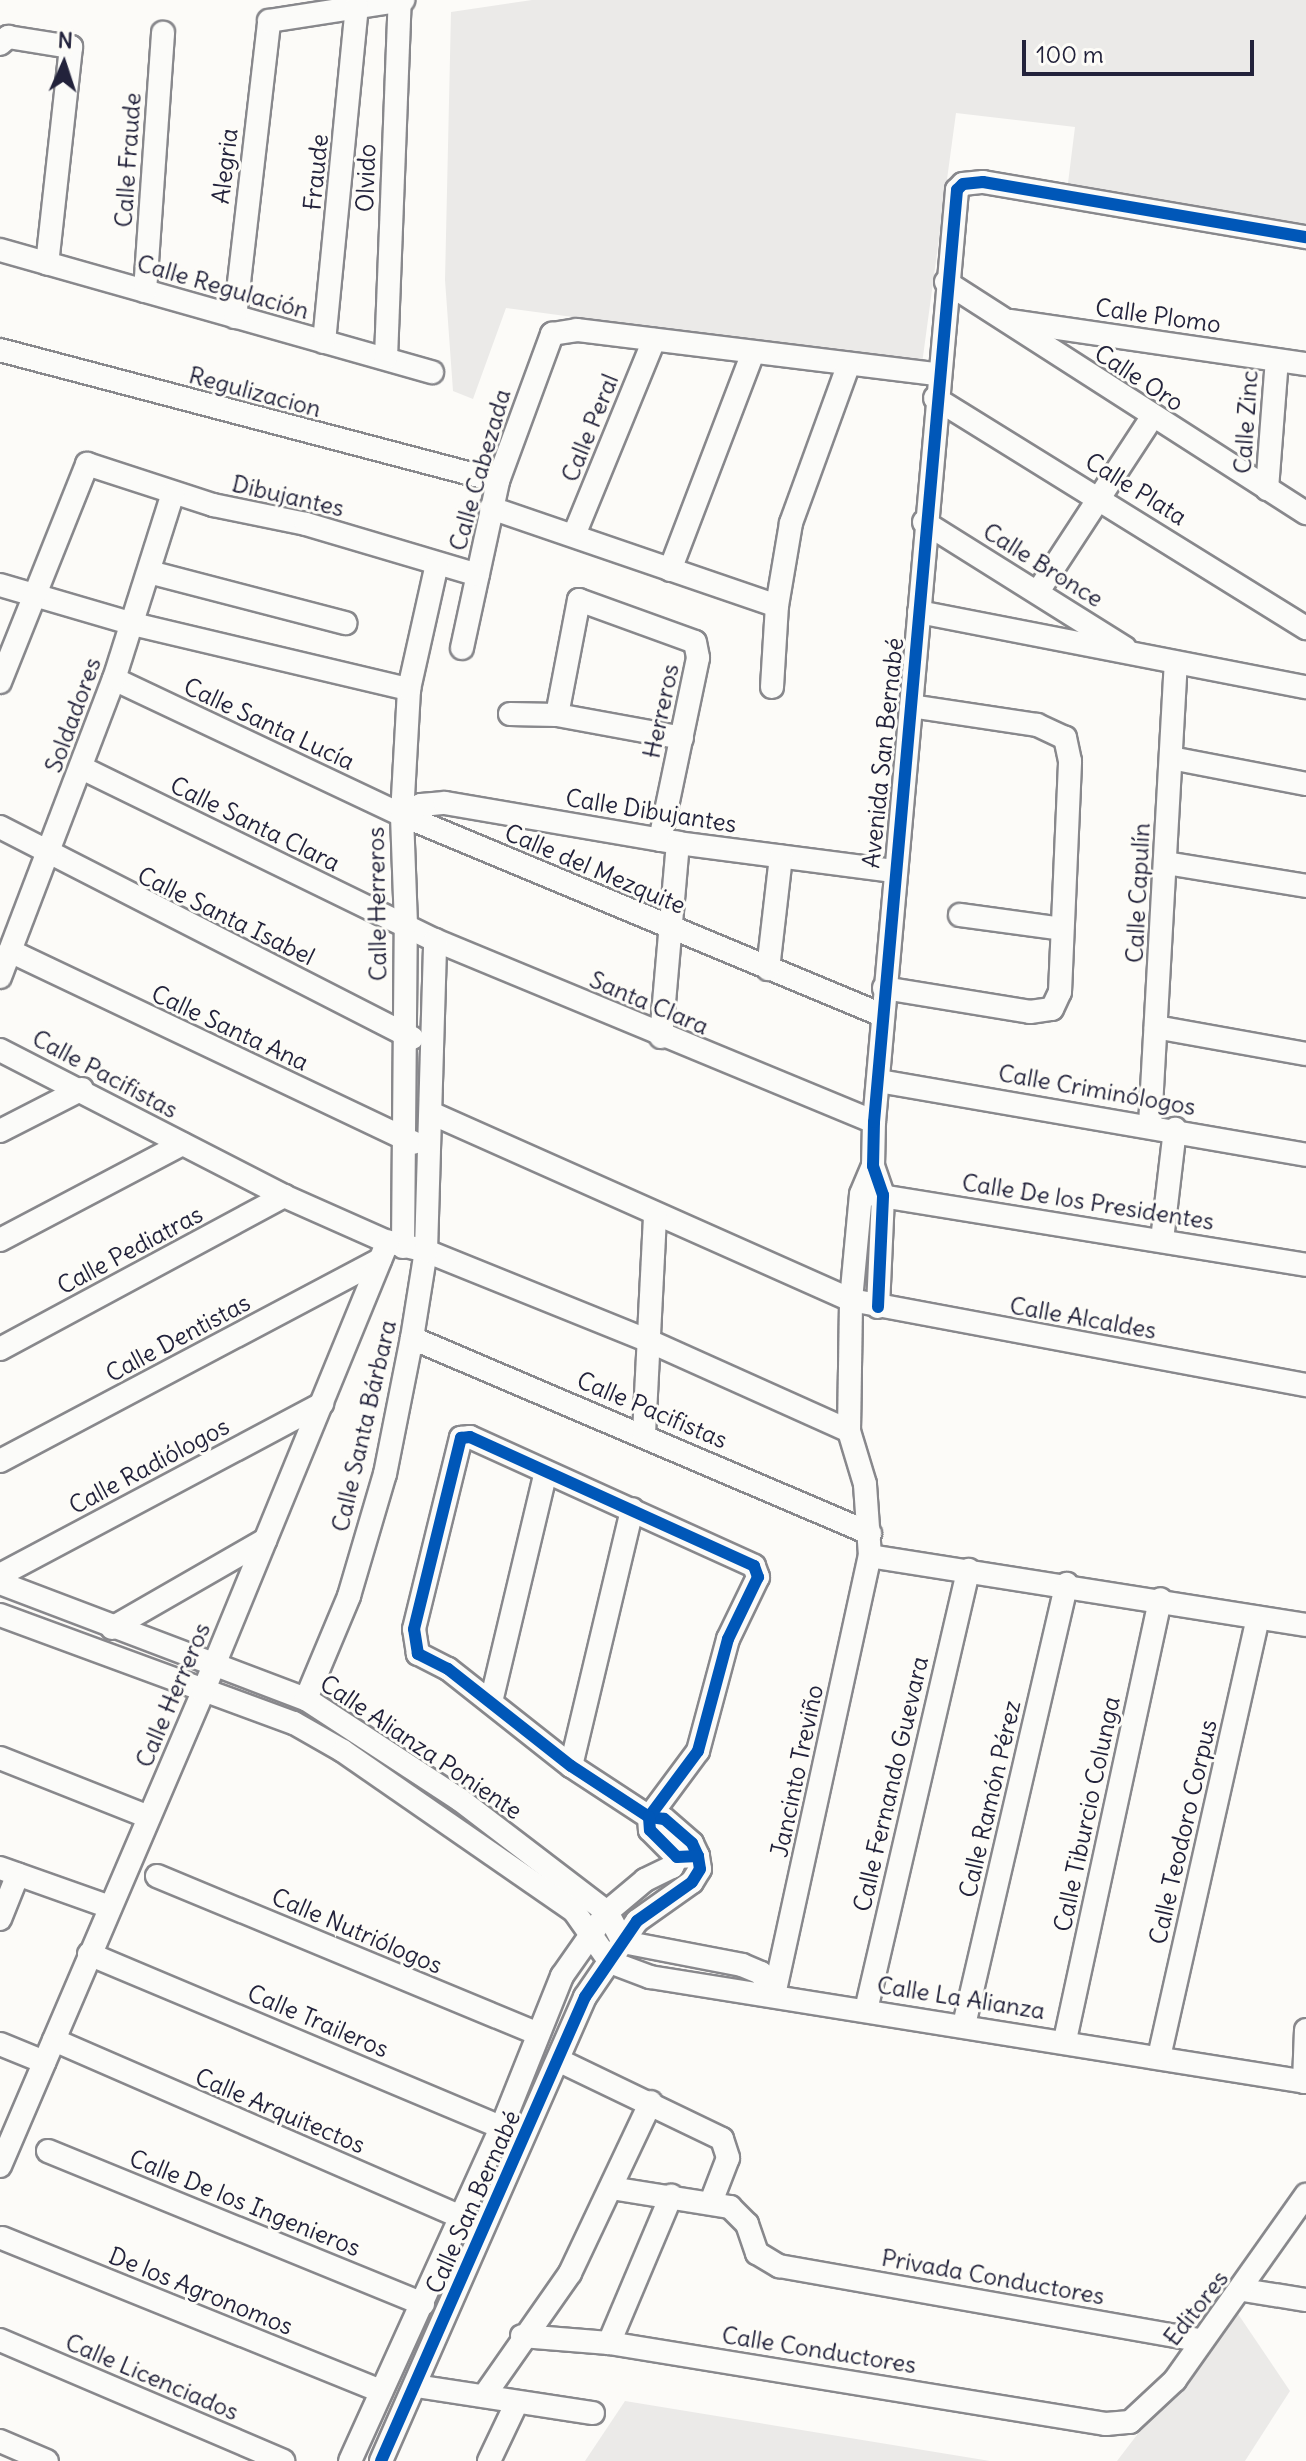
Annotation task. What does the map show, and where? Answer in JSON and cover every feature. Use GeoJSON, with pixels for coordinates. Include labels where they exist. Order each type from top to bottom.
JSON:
{"type":"FeatureCollection","features":[{"type":"Feature","properties":{"kind":"street"},"geometry":{"type":"LineString","coordinates":[[357,7],[402,0]]}},
{"type":"Feature","properties":{"kind":"street","name":"Olvido"},"geometry":{"type":"LineString","coordinates":[[386,358],[402,0]]}},
{"type":"Feature","properties":{"kind":"street","name":"Alegria"},"geometry":{"type":"LineString","coordinates":[[235,317],[269,21],[357,7]]}},
{"type":"Feature","properties":{"kind":"street","name":"Fraude"},"geometry":{"type":"LineString","coordinates":[[324,342],[357,7]]}},
{"type":"Feature","properties":{"kind":"street","name":"Calle Fraude"},"geometry":{"type":"LineString","coordinates":[[145,291],[163,33]]}},
{"type":"Feature","properties":{"kind":"street"},"geometry":{"type":"LineString","coordinates":[[0,44],[8,37],[71,47],[47,264]]}},
{"type":"Feature","properties":{"kind":"street","name":"Avenida San Bernabé"},"geometry":{"type":"LineString","coordinates":[[878,1307],[872,1195],[874,1122],[954,203],[963,184],[983,182],[1306,237]]}},
{"type":"Feature","properties":{"kind":"street","name":"Calle Regulación"},"geometry":{"type":"LineString","coordinates":[[0,250],[432,372]]}},
{"type":"Feature","properties":{"kind":"street","name":"Calle Oro"},"geometry":{"type":"LineString","coordinates":[[946,282],[1306,513]]}},
{"type":"Feature","properties":{"kind":"street","name":"Calle Plomo"},"geometry":{"type":"LineString","coordinates":[[1002,320],[1306,364]]}},
{"type":"Feature","properties":{"kind":"street","name":"Calle Cabezada"},"geometry":{"type":"LineString","coordinates":[[462,648],[498,481],[544,345],[552,334],[577,330],[654,340]]}},
{"type":"Feature","properties":{"kind":"street"},"geometry":{"type":"LineString","coordinates":[[654,340],[937,374]]}},
{"type":"Feature","properties":{"kind":"street","name":"Calle Peral"},"geometry":{"type":"LineString","coordinates":[[574,535],[654,340]]}},
{"type":"Feature","properties":{"kind":"street","name":"Regulizacion"},"geometry":{"type":"LineString","coordinates":[[0,350],[498,481]]}},
{"type":"Feature","properties":{"kind":"street"},"geometry":{"type":"LineString","coordinates":[[670,570],[753,353]]}},
{"type":"Feature","properties":{"kind":"street","name":"Calle Zinc"},"geometry":{"type":"LineString","coordinates":[[1267,489],[1277,360]]}},
{"type":"Feature","properties":{"kind":"street"},"geometry":{"type":"LineString","coordinates":[[772,687],[777,606],[791,523],[849,364]]}},
{"type":"Feature","properties":{"kind":"street","name":"Calle Plata"},"geometry":{"type":"LineString","coordinates":[[935,398],[1102,497],[1306,628]]}},
{"type":"Feature","properties":{"kind":"street"},"geometry":{"type":"LineString","coordinates":[[1039,590],[1152,417]]}},
{"type":"Feature","properties":{"kind":"street","name":"Dibujantes"},"geometry":{"type":"LineString","coordinates":[[34,594],[87,464],[173,493],[306,524],[478,575]]}},
{"type":"Feature","properties":{"kind":"street","name":"Soldadores"},"geometry":{"type":"LineString","coordinates":[[0,977],[114,679],[173,493]]}},
{"type":"Feature","properties":{"kind":"street"},"geometry":{"type":"LineString","coordinates":[[491,508],[777,606]]}},
{"type":"Feature","properties":{"kind":"street","name":"Calle Bronce"},"geometry":{"type":"LineString","coordinates":[[924,522],[1039,590],[1133,653]]}},
{"type":"Feature","properties":{"kind":"street","name":"Calle Herreros"},"geometry":{"type":"LineString","coordinates":[[2,2155],[215,1666],[322,1404],[390,1250],[402,1138],[406,925],[402,815],[409,689],[437,564]]}},
{"type":"Feature","properties":{"kind":"street"},"geometry":{"type":"LineString","coordinates":[[149,572],[345,623]]}},
{"type":"Feature","properties":{"kind":"street"},"geometry":{"type":"LineString","coordinates":[[0,585],[133,624],[409,689]]}},
{"type":"Feature","properties":{"kind":"street"},"geometry":{"type":"LineString","coordinates":[[0,682],[34,594]]}},
{"type":"Feature","properties":{"kind":"street","name":"Herreros"},"geometry":{"type":"LineString","coordinates":[[557,715],[573,610],[579,600],[695,642],[698,658],[682,738],[669,842],[674,932],[661,1037]]}},
{"type":"Feature","properties":{"kind":"street","name":"Calle Bronce"},"geometry":{"type":"LineString","coordinates":[[919,612],[1306,687]]}},
{"type":"Feature","properties":{"kind":"street","name":"Calle Capulín"},"geometry":{"type":"LineString","coordinates":[[1150,1125],[1176,663]]}},
{"type":"Feature","properties":{"kind":"street","name":"Calle Santa Lucía"},"geometry":{"type":"LineString","coordinates":[[114,679],[402,815]]}},
{"type":"Feature","properties":{"kind":"street"},"geometry":{"type":"LineString","coordinates":[[884,988],[1030,1012],[1052,1009],[1060,992],[1070,761],[1065,738],[1037,725],[912,706]]}},
{"type":"Feature","properties":{"kind":"street"},"geometry":{"type":"LineString","coordinates":[[510,714],[557,715],[682,738]]}},
{"type":"Feature","properties":{"kind":"street"},"geometry":{"type":"LineString","coordinates":[[1171,758],[1306,784]]}},
{"type":"Feature","properties":{"kind":"street","name":"Calle Santa Clara"},"geometry":{"type":"LineString","coordinates":[[82,768],[406,925]]}},
{"type":"Feature","properties":{"kind":"street","name":"Calle Dibujantes"},"geometry":{"type":"LineString","coordinates":[[402,815],[421,805],[445,803],[669,842],[894,871]]}},
{"type":"Feature","properties":{"kind":"street","name":"Calle del Mezquite"},"geometry":{"type":"LineString","coordinates":[[402,815],[674,932],[882,1015]]}},
{"type":"Feature","properties":{"kind":"street","name":"Calle Santa Isabel"},"geometry":{"type":"LineString","coordinates":[[0,827],[431,1046]]}},
{"type":"Feature","properties":{"kind":"street"},"geometry":{"type":"LineString","coordinates":[[768,969],[781,857]]}},
{"type":"Feature","properties":{"kind":"street"},"geometry":{"type":"LineString","coordinates":[[1166,863],[1306,886]]}},
{"type":"Feature","properties":{"kind":"street"},"geometry":{"type":"LineString","coordinates":[[960,915],[1062,929]]}},
{"type":"Feature","properties":{"kind":"street","name":"Santa Clara"},"geometry":{"type":"LineString","coordinates":[[406,925],[661,1037],[874,1122]]}},
{"type":"Feature","properties":{"kind":"street"},"geometry":{"type":"LineString","coordinates":[[435,940],[426,1251],[649,1341],[849,1431]]}},
{"type":"Feature","properties":{"kind":"street","name":"Calle Santa Ana"},"geometry":{"type":"LineString","coordinates":[[10,951],[428,1149]]}},
{"type":"Feature","properties":{"kind":"street"},"geometry":{"type":"LineString","coordinates":[[1156,1027],[1306,1054]]}},
{"type":"Feature","properties":{"kind":"street","name":"Calle Pacifistas"},"geometry":{"type":"LineString","coordinates":[[0,1050],[82,1089],[182,1144],[390,1250],[426,1251]]}},
{"type":"Feature","properties":{"kind":"street","name":"Calle Criminólogos"},"geometry":{"type":"LineString","coordinates":[[879,1081],[1175,1129],[1306,1155]]}},
{"type":"Feature","properties":{"kind":"street"},"geometry":{"type":"LineString","coordinates":[[0,1131],[82,1089]]}},
{"type":"Feature","properties":{"kind":"street"},"geometry":{"type":"LineString","coordinates":[[431,1113],[655,1216],[851,1300]]}},
{"type":"Feature","properties":{"kind":"street"},"geometry":{"type":"LineString","coordinates":[[1162,1240],[1175,1129]]}},
{"type":"Feature","properties":{"kind":"street"},"geometry":{"type":"LineString","coordinates":[[0,1240],[182,1144]]}},
{"type":"Feature","properties":{"kind":"street","name":"Avenida San Bernabé"},"geometry":{"type":"LineString","coordinates":[[870,1556],[865,1484],[849,1431],[851,1300],[872,1195]]}},
{"type":"Feature","properties":{"kind":"street","name":"Calle De los Presidentes"},"geometry":{"type":"LineString","coordinates":[[872,1195],[1306,1265]]}},
{"type":"Feature","properties":{"kind":"street","name":"Calle Pediatras"},"geometry":{"type":"LineString","coordinates":[[0,1349],[284,1196]]}},
{"type":"Feature","properties":{"kind":"street"},"geometry":{"type":"LineString","coordinates":[[644,1434],[655,1216]]}},
{"type":"Feature","properties":{"kind":"street","name":"Calle Dentistas"},"geometry":{"type":"LineString","coordinates":[[0,1461],[390,1250]]}},
{"type":"Feature","properties":{"kind":"street","name":"Calle Santa Bárbara"},"geometry":{"type":"LineString","coordinates":[[306,1699],[349,1596],[385,1474],[426,1251]]}},
{"type":"Feature","properties":{"kind":"street","name":"Calle Alcaldes"},"geometry":{"type":"LineString","coordinates":[[851,1300],[1306,1385]]}},
{"type":"Feature","properties":{"kind":"street","name":"Calle Pacifistas"},"geometry":{"type":"LineString","coordinates":[[412,1338],[644,1434],[870,1533]]}},
{"type":"Feature","properties":{"kind":"street","name":"Calle Radiólogos"},"geometry":{"type":"LineString","coordinates":[[0,1575],[322,1404]]}},
{"type":"Feature","properties":{"kind":"street"},"geometry":{"type":"LineString","coordinates":[[649,1817],[571,1766],[491,1702],[418,1654],[412,1644],[456,1446],[470,1437],[754,1566],[758,1577],[728,1639],[698,1751],[649,1817],[650,1830],[688,1857]]}},
{"type":"Feature","properties":{"kind":"street"},"geometry":{"type":"LineString","coordinates":[[491,1702],[546,1472]]}},
{"type":"Feature","properties":{"kind":"street"},"geometry":{"type":"LineString","coordinates":[[571,1766],[632,1509]]}},
{"type":"Feature","properties":{"kind":"street"},"geometry":{"type":"LineString","coordinates":[[112,1628],[265,1540]]}},
{"type":"Feature","properties":{"kind":"street"},"geometry":{"type":"LineString","coordinates":[[870,1556],[1067,1584],[1306,1625]]}},
{"type":"Feature","properties":{"kind":"street","name":"Jancinto Treviño"},"geometry":{"type":"LineString","coordinates":[[774,1995],[870,1556]]}},
{"type":"Feature","properties":{"kind":"street","name":"Calle Fernando Guevara"},"geometry":{"type":"LineString","coordinates":[[866,2010],[968,1570]]}},
{"type":"Feature","properties":{"kind":"street","name":"Calle Alianza Poniente"},"geometry":{"type":"LineString","coordinates":[[0,1583],[306,1699],[459,1799],[607,1912],[623,1942]]}},
{"type":"Feature","properties":{"kind":"street","name":"Calle Ramón Pérez"},"geometry":{"type":"LineString","coordinates":[[964,2025],[1067,1584]]}},
{"type":"Feature","properties":{"kind":"street","name":"Calle Tiburcio Colunga"},"geometry":{"type":"LineString","coordinates":[[1065,2040],[1160,1599]]}},
{"type":"Feature","properties":{"kind":"street"},"geometry":{"type":"LineString","coordinates":[[0,1615],[284,1720],[343,1751],[574,1911],[591,1930],[610,1962]]}},
{"type":"Feature","properties":{"kind":"street","name":"Calle Teodoro Corpus"},"geometry":{"type":"LineString","coordinates":[[1159,2057],[1258,1618]]}},
{"type":"Feature","properties":{"kind":"street"},"geometry":{"type":"LineString","coordinates":[[0,1758],[149,1817]]}},
{"type":"Feature","properties":{"kind":"street","name":"Calle San Bernabé"},"geometry":{"type":"LineString","coordinates":[[350,2461],[502,2126],[562,1976],[591,1930],[607,1912],[645,1880],[688,1857],[700,1869],[692,1882],[651,1908],[585,1997],[526,2139],[381,2461]]}},
{"type":"Feature","properties":{"kind":"street"},"geometry":{"type":"LineString","coordinates":[[0,1919],[9,1871],[110,1907]]}},
{"type":"Feature","properties":{"kind":"street","name":"Calle Nutriólogos"},"geometry":{"type":"LineString","coordinates":[[157,1876],[538,2034]]}},
{"type":"Feature","properties":{"kind":"street"},"geometry":{"type":"LineString","coordinates":[[623,1942],[742,1965],[761,1973],[774,1995]]}},
{"type":"Feature","properties":{"kind":"street","name":"Calle Traileros"},"geometry":{"type":"LineString","coordinates":[[89,1954],[502,2126],[526,2139]]}},
{"type":"Feature","properties":{"kind":"street","name":"Calle La Alianza"},"geometry":{"type":"LineString","coordinates":[[610,1962],[650,1977],[1065,2040],[1305,2082]]}},
{"type":"Feature","properties":{"kind":"street"},"geometry":{"type":"LineString","coordinates":[[1305,2082],[1306,2030]]}},
{"type":"Feature","properties":{"kind":"street","name":"Calle Arquitectos"},"geometry":{"type":"LineString","coordinates":[[54,2040],[486,2229]]}},
{"type":"Feature","properties":{"kind":"street"},"geometry":{"type":"LineString","coordinates":[[0,2044],[44,2062]]}},
{"type":"Feature","properties":{"kind":"street"},"geometry":{"type":"LineString","coordinates":[[558,2060],[651,2102],[722,2139],[728,2158],[711,2202],[611,2188]]}},
{"type":"Feature","properties":{"kind":"street"},"geometry":{"type":"LineString","coordinates":[[484,2396],[522,2336],[570,2273],[651,2102]]}},
{"type":"Feature","properties":{"kind":"street","name":"Calle De los Ingenieros"},"geometry":{"type":"LineString","coordinates":[[48,2151],[423,2304]]}},
{"type":"Feature","properties":{"kind":"street"},"geometry":{"type":"LineString","coordinates":[[609,2343],[671,2196]]}},
{"type":"Feature","properties":{"kind":"street","name":"Editores"},"geometry":{"type":"LineString","coordinates":[[1106,2424],[1130,2422],[1143,2415],[1175,2380],[1198,2340],[1243,2290],[1305,2197]]}},
{"type":"Feature","properties":{"kind":"street","name":"Privada Conductores"},"geometry":{"type":"LineString","coordinates":[[711,2202],[740,2215],[757,2253],[779,2266],[1198,2340]]}},
{"type":"Feature","properties":{"kind":"street","name":"De los Agronomos"},"geometry":{"type":"LineString","coordinates":[[2,2238],[381,2391]]}},
{"type":"Feature","properties":{"kind":"street"},"geometry":{"type":"LineString","coordinates":[[1243,2290],[1306,2300]]}},
{"type":"Feature","properties":{"kind":"street","name":"Calle Conductores"},"geometry":{"type":"LineString","coordinates":[[522,2336],[609,2343],[1106,2424]]}},
{"type":"Feature","properties":{"kind":"street","name":"Calle Licenciados"},"geometry":{"type":"LineString","coordinates":[[0,2340],[283,2461]]}},
{"type":"Feature","properties":{"kind":"street"},"geometry":{"type":"LineString","coordinates":[[416,2386],[593,2413]]}},
{"type":"Feature","properties":{"kind":"street"},"geometry":{"type":"LineString","coordinates":[[489,2461],[517,2402]]}},
{"type":"Feature","properties":{"kind":"street"},"geometry":{"type":"LineString","coordinates":[[0,2441],[47,2461]]}},
{"type":"Feature","properties":{"kind":"shaded area"},"geometry":{"type":"Polygon","coordinates":[[[532,0],[1306,0],[1306,224],[1068,183],[1075,127],[956,113],[922,364],[506,308],[473,399],[453,391],[445,280],[451,12],[532,0]]]}},
{"type":"Feature","properties":{"kind":"shaded area"},"geometry":{"type":"Polygon","coordinates":[[[1234,2308],[1290,2391],[1245,2461],[1117,2461],[1234,2308]]]}},
{"type":"Feature","properties":{"kind":"shaded area"},"geometry":{"type":"Polygon","coordinates":[[[625,2401],[990,2461],[585,2461],[625,2401]]]}},
{"type":"Feature","properties":{"kind":"cycle path"},"geometry":{"type":"LineString","coordinates":[[878,1307],[883,1195],[873,1166],[874,1122],[957,190],[963,184],[983,182],[1306,237]]}},
{"type":"Feature","properties":{"kind":"cycle path"},"geometry":{"type":"LineString","coordinates":[[381,2461],[585,1997],[637,1921],[692,1882],[700,1869],[698,1856],[692,1843],[664,1819],[649,1817],[571,1766],[448,1669],[418,1654],[414,1629],[461,1438],[470,1437],[754,1566],[758,1577],[728,1639],[698,1751],[649,1817],[650,1830],[677,1857],[698,1856]]}}]}
